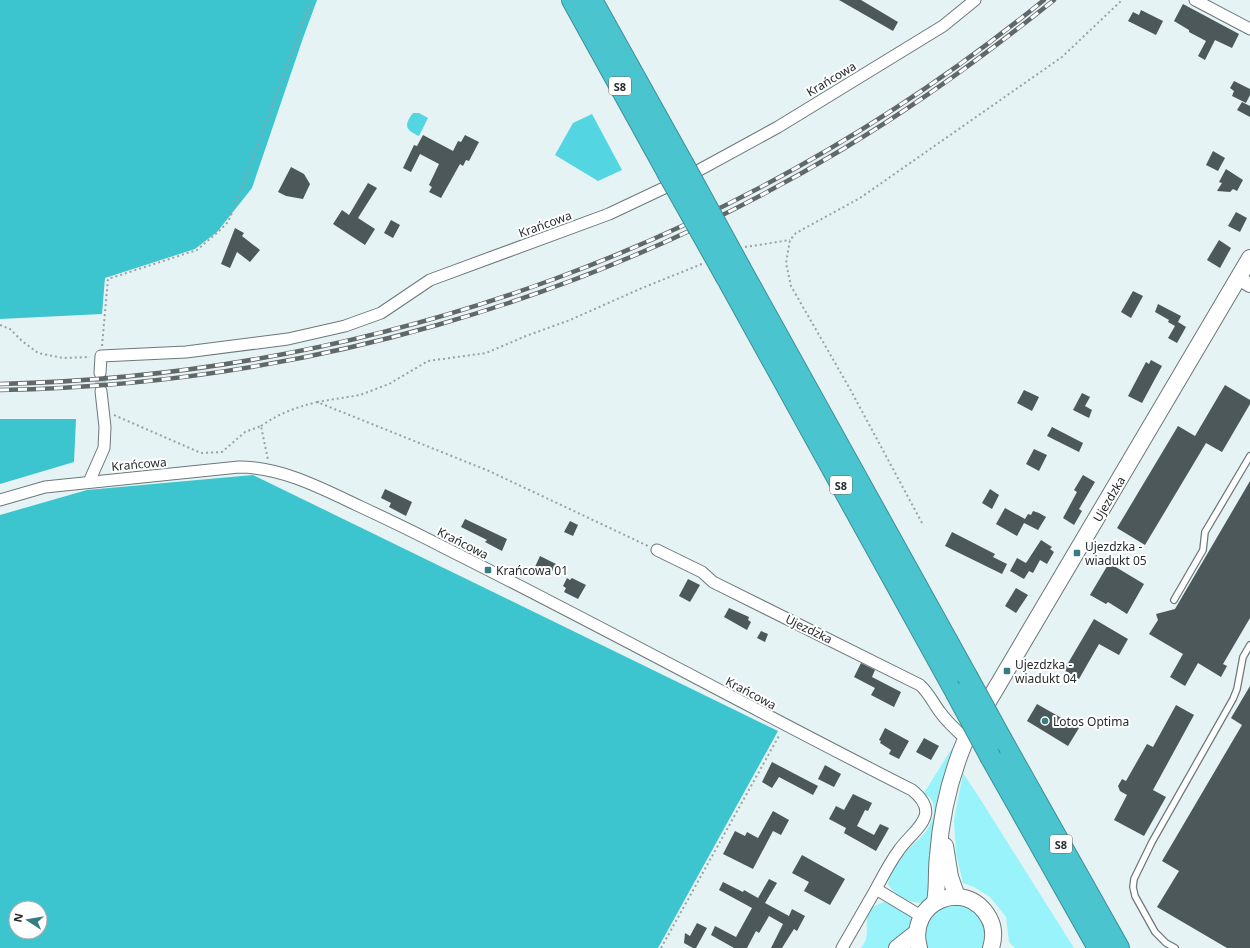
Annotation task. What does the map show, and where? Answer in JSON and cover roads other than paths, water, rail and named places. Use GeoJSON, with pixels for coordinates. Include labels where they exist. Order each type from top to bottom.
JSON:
{"type":"FeatureCollection","features":[{"type":"Feature","properties":{"kind":"highway","name":"S8"},"geometry":{"type":"LineString","coordinates":[[572,0],[675,168],[967,676],[1119,948]]}},
{"type":"Feature","properties":{"kind":"highway","name":"S8"},"geometry":{"type":"LineString","coordinates":[[592,0],[675,168]]}},
{"type":"Feature","properties":{"kind":"highway","name":"S8"},"geometry":{"type":"LineString","coordinates":[[734,273],[956,693],[1098,948]]}},
{"type":"Feature","properties":{"kind":"main road","name":"Ujezdzka"},"geometry":{"type":"LineString","coordinates":[[936,902],[938,856],[943,818],[954,771],[966,739],[1244,282],[1250,258]]}},
{"type":"Feature","properties":{"kind":"main road","name":"Ujezdzka"},"geometry":{"type":"LineString","coordinates":[[943,818],[946,856],[950,877],[957,897]]}},
{"type":"Feature","properties":{"kind":"main road"},"geometry":{"type":"LineString","coordinates":[[897,948],[917,941],[921,916],[927,909],[936,902],[946,898],[957,897],[981,906],[986,913],[991,921],[993,929],[992,947]]}},
{"type":"Feature","properties":{"kind":"street","name":"Krańcowa"},"geometry":{"type":"LineString","coordinates":[[100,374],[101,356],[186,352],[288,339],[345,326],[381,313],[430,280],[609,214],[681,180],[778,127],[943,26],[975,0]]}},
{"type":"Feature","properties":{"kind":"street"},"geometry":{"type":"LineString","coordinates":[[1196,0],[1250,29]]}},
{"type":"Feature","properties":{"kind":"street","name":"Krańcowa"},"geometry":{"type":"LineString","coordinates":[[101,391],[105,427],[104,448],[89,482],[239,467],[269,469],[303,480],[399,525],[506,578],[784,725],[912,790],[919,796],[924,804],[924,821],[917,831],[903,844],[876,890]]}},
{"type":"Feature","properties":{"kind":"street"},"geometry":{"type":"LineString","coordinates":[[0,500],[45,487],[89,482]]}},
{"type":"Feature","properties":{"kind":"street","name":"Ujezdzka"},"geometry":{"type":"LineString","coordinates":[[657,550],[702,572],[713,582],[920,685],[952,727],[966,739]]}},
{"type":"Feature","properties":{"kind":"street"},"geometry":{"type":"LineString","coordinates":[[842,948],[876,890],[921,916]]}},
{"type":"Feature","properties":{"kind":"lane"},"geometry":{"type":"LineString","coordinates":[[1174,600],[1203,550],[1205,532],[1250,456]]}},
{"type":"Feature","properties":{"kind":"lane"},"geometry":{"type":"LineString","coordinates":[[1174,948],[1166,943],[1155,932],[1135,896],[1133,887],[1134,879],[1152,842],[1233,699],[1237,689],[1243,657],[1250,644]]}},
{"type":"Feature","properties":{"kind":"tunnel"},"geometry":{"type":"LineString","coordinates":[[100,373],[101,391]]}},
{"type":"Feature","properties":{"kind":"railway"},"geometry":{"type":"LineString","coordinates":[[0,384],[143,375],[283,354],[420,322],[554,279],[684,225],[809,160],[930,85],[1044,0]]}},
{"type":"Feature","properties":{"kind":"railway"},"geometry":{"type":"LineString","coordinates":[[0,390],[111,384],[221,372],[330,352],[437,325],[543,291],[646,250],[746,203],[843,149],[925,97],[1003,40],[1054,0]]}},
{"type":"Feature","properties":{"kind":"place","name":"Ujezdzka - wiadukt 05"},"geometry":{"type":"Point","coordinates":[1077,553]}},
{"type":"Feature","properties":{"kind":"place","name":"Krańcowa 01"},"geometry":{"type":"Point","coordinates":[488,570]}},
{"type":"Feature","properties":{"kind":"place","name":"Ujezdzka - wiadukt 04"},"geometry":{"type":"Point","coordinates":[1007,671]}},
{"type":"Feature","properties":{"kind":"place","name":"Lotos Optima"},"geometry":{"type":"Point","coordinates":[1045,721]}}]}
